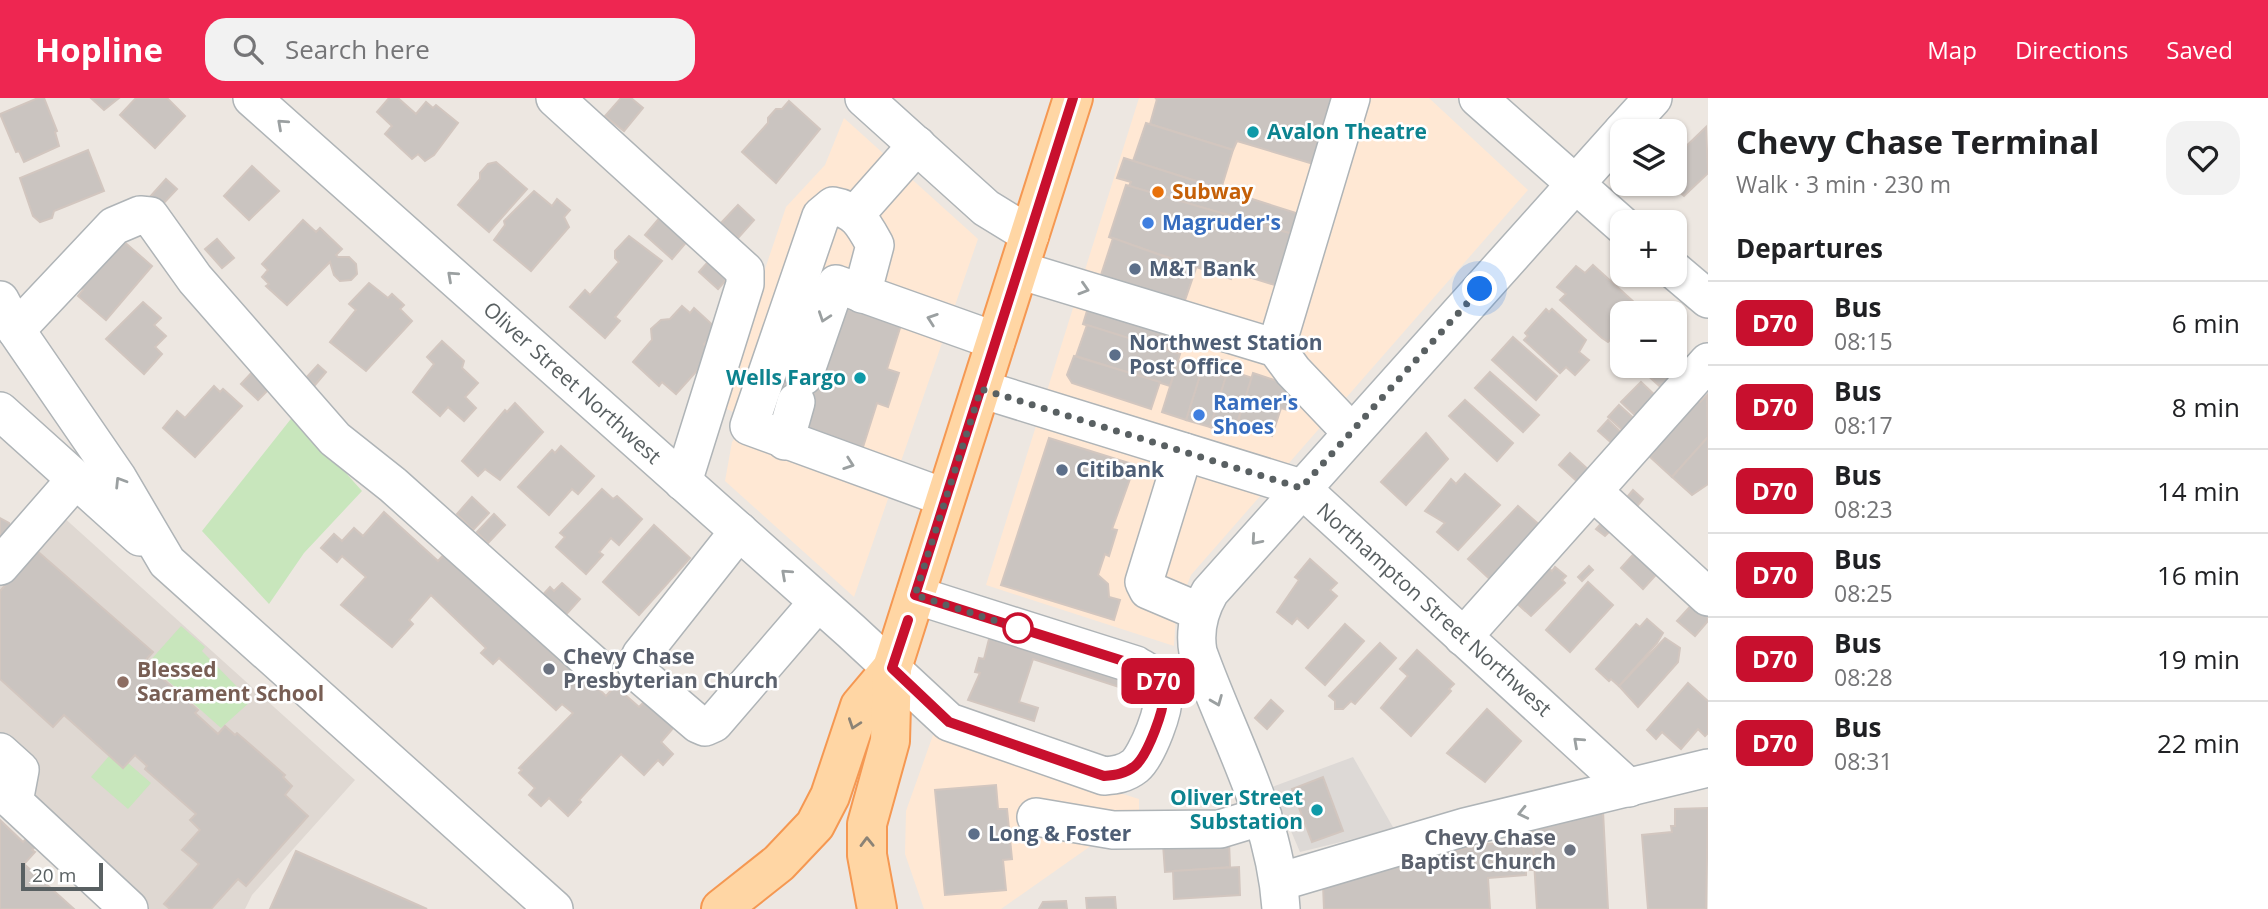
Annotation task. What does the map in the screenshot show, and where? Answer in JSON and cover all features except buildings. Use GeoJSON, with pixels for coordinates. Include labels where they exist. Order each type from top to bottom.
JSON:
{"type":"FeatureCollection","features":[{"type":"Feature","properties":{"kind":"main road"},"geometry":{"type":"LineString","coordinates":[[877,909],[867,855],[867,824],[890,741],[892,668],[1073,98]]}},
{"type":"Feature","properties":{"kind":"main road"},"geometry":{"type":"LineString","coordinates":[[721,909],[779,863],[815,825],[830,796],[860,706],[892,668]]}},
{"type":"Feature","properties":{"kind":"street","name":"Oliver Street Northwest"},"geometry":{"type":"LineString","coordinates":[[252,98],[739,531],[949,722],[1104,776],[1121,774],[1136,765],[1146,752],[1163,704],[1163,691],[1155,676],[1136,665],[915,595]]}},
{"type":"Feature","properties":{"kind":"street"},"geometry":{"type":"LineString","coordinates":[[555,98],[744,271],[744,284],[724,356],[683,482]]}},
{"type":"Feature","properties":{"kind":"street"},"geometry":{"type":"LineString","coordinates":[[864,98],[986,208],[1024,252],[1175,316],[1276,348],[1293,371],[1352,433]]}},
{"type":"Feature","properties":{"kind":"street"},"geometry":{"type":"LineString","coordinates":[[1276,348],[1350,98]]}},
{"type":"Feature","properties":{"kind":"street"},"geometry":{"type":"LineString","coordinates":[[1478,98],[1610,215]]}},
{"type":"Feature","properties":{"kind":"street"},"geometry":{"type":"LineString","coordinates":[[1634,119],[1653,98]]}},
{"type":"Feature","properties":{"kind":"street"},"geometry":{"type":"LineString","coordinates":[[855,215],[916,145]]}},
{"type":"Feature","properties":{"kind":"street"},"geometry":{"type":"LineString","coordinates":[[1610,146],[1210,592],[1200,612],[1196,629],[1198,652],[1273,845],[1280,895],[1465,827],[1708,768]]}},
{"type":"Feature","properties":{"kind":"street"},"geometry":{"type":"LineString","coordinates":[[862,294],[875,245],[855,215],[845,208],[833,206],[821,216],[748,421],[752,429],[946,498]]}},
{"type":"Feature","properties":{"kind":"street"},"geometry":{"type":"LineString","coordinates":[[167,562],[117,477],[52,386],[8,315],[114,226],[140,215],[149,216],[195,279],[335,439],[393,485],[594,666]]}},
{"type":"Feature","properties":{"kind":"street"},"geometry":{"type":"LineString","coordinates":[[1687,281],[1708,299]]}},
{"type":"Feature","properties":{"kind":"street"},"geometry":{"type":"LineString","coordinates":[[785,441],[835,284],[996,341]]}},
{"type":"Feature","properties":{"kind":"street"},"geometry":{"type":"LineString","coordinates":[[1464,637],[1595,493],[1708,362]]}},
{"type":"Feature","properties":{"kind":"street"},"geometry":{"type":"LineString","coordinates":[[52,386],[9,419],[554,909]]}},
{"type":"Feature","properties":{"kind":"street","name":"Northampton Street Northwest"},"geometry":{"type":"LineString","coordinates":[[981,389],[1301,488],[1629,788]]}},
{"type":"Feature","properties":{"kind":"street"},"geometry":{"type":"LineString","coordinates":[[1184,452],[1144,582],[1148,590],[1200,612]]}},
{"type":"Feature","properties":{"kind":"street"},"geometry":{"type":"LineString","coordinates":[[0,566],[76,479]]}},
{"type":"Feature","properties":{"kind":"street"},"geometry":{"type":"LineString","coordinates":[[1595,493],[1708,597]]}},
{"type":"Feature","properties":{"kind":"street"},"geometry":{"type":"LineString","coordinates":[[739,531],[641,655],[636,665],[642,676],[705,727],[714,723],[818,602]]}},
{"type":"Feature","properties":{"kind":"street"},"geometry":{"type":"LineString","coordinates":[[0,752],[20,770],[15,802],[129,909]]}},
{"type":"Feature","properties":{"kind":"street"},"geometry":{"type":"LineString","coordinates":[[1035,817],[1113,830],[1220,828],[1263,816]]}},
{"type":"Feature","properties":{"kind":"shaded area"},"geometry":{"type":"Polygon","coordinates":[[[1139,98],[1429,98],[1528,190],[1191,575],[1176,613],[1174,646],[986,585],[1139,98]]]}},
{"type":"Feature","properties":{"kind":"shaded area"},"geometry":{"type":"Polygon","coordinates":[[[844,118],[978,239],[854,597],[725,481],[732,442],[741,430],[737,414],[719,405],[786,207],[825,165],[844,118]]]}},
{"type":"Feature","properties":{"kind":"shaded area","name":"Blessed Sacrament School"},"geometry":{"type":"Polygon","coordinates":[[[61,515],[355,780],[252,895],[245,909],[111,909],[0,806],[0,585],[61,515]]]}},
{"type":"Feature","properties":{"kind":"shaded area"},"geometry":{"type":"Polygon","coordinates":[[[933,735],[1139,799],[1139,812],[1001,909],[924,909],[905,854],[906,811],[933,735]]]}},
{"type":"Feature","properties":{"kind":"shaded area"},"geometry":{"type":"Polygon","coordinates":[[[1353,757],[1394,829],[1300,852],[1272,787],[1353,757]]]}},
{"type":"Feature","properties":{"kind":"green space"},"geometry":{"type":"Polygon","coordinates":[[[294,415],[362,491],[304,553],[269,604],[202,531],[294,415]]]}},
{"type":"Feature","properties":{"kind":"green space"},"geometry":{"type":"Polygon","coordinates":[[[181,626],[205,647],[202,651],[251,701],[221,728],[148,663],[181,626]]]}},
{"type":"Feature","properties":{"kind":"green space"},"geometry":{"type":"Polygon","coordinates":[[[109,756],[123,768],[128,763],[151,783],[128,809],[91,777],[109,756]]]}},
{"type":"Feature","properties":{"kind":"bus line","name":"D70"},"geometry":{"type":"LineString","coordinates":[[908,620],[892,668],[949,722],[1104,776],[1121,774],[1136,765],[1146,752],[1163,704],[1163,691],[1155,676],[1136,665],[915,595],[1073,98]]}},
{"type":"Feature","properties":{"kind":"place","name":"Avalon Theatre"},"geometry":{"type":"Point","coordinates":[1253,132]}},
{"type":"Feature","properties":{"kind":"place","name":"Subway"},"geometry":{"type":"Point","coordinates":[1158,192]}},
{"type":"Feature","properties":{"kind":"place","name":"Magruder's"},"geometry":{"type":"Point","coordinates":[1148,223]}},
{"type":"Feature","properties":{"kind":"place","name":"M&T Bank"},"geometry":{"type":"Point","coordinates":[1135,269]}},
{"type":"Feature","properties":{"kind":"place","name":"Northwest Station Post Office"},"geometry":{"type":"Point","coordinates":[1115,355]}},
{"type":"Feature","properties":{"kind":"place","name":"Wells Fargo"},"geometry":{"type":"Point","coordinates":[860,378]}},
{"type":"Feature","properties":{"kind":"place","name":"Ramer's Shoes"},"geometry":{"type":"Point","coordinates":[1199,415]}},
{"type":"Feature","properties":{"kind":"place","name":"Citibank"},"geometry":{"type":"Point","coordinates":[1062,470]}},
{"type":"Feature","properties":{"kind":"place","name":"Chevy Chase Presbyterian Church"},"geometry":{"type":"Point","coordinates":[549,669]}},
{"type":"Feature","properties":{"kind":"place","name":"Blessed Sacrament School"},"geometry":{"type":"Point","coordinates":[123,682]}},
{"type":"Feature","properties":{"kind":"place","name":"Oliver Street Substation"},"geometry":{"type":"Point","coordinates":[1317,810]}},
{"type":"Feature","properties":{"kind":"place","name":"Long & Foster"},"geometry":{"type":"Point","coordinates":[974,834]}},
{"type":"Feature","properties":{"kind":"place","name":"Chevy Chase Baptist Church"},"geometry":{"type":"Point","coordinates":[1570,850]}},
{"type":"Feature","properties":{"kind":"route"},"geometry":{"type":"LineString","coordinates":[[1018,628],[915,595],[981,389],[1301,488],[1480,289]]}}]}
